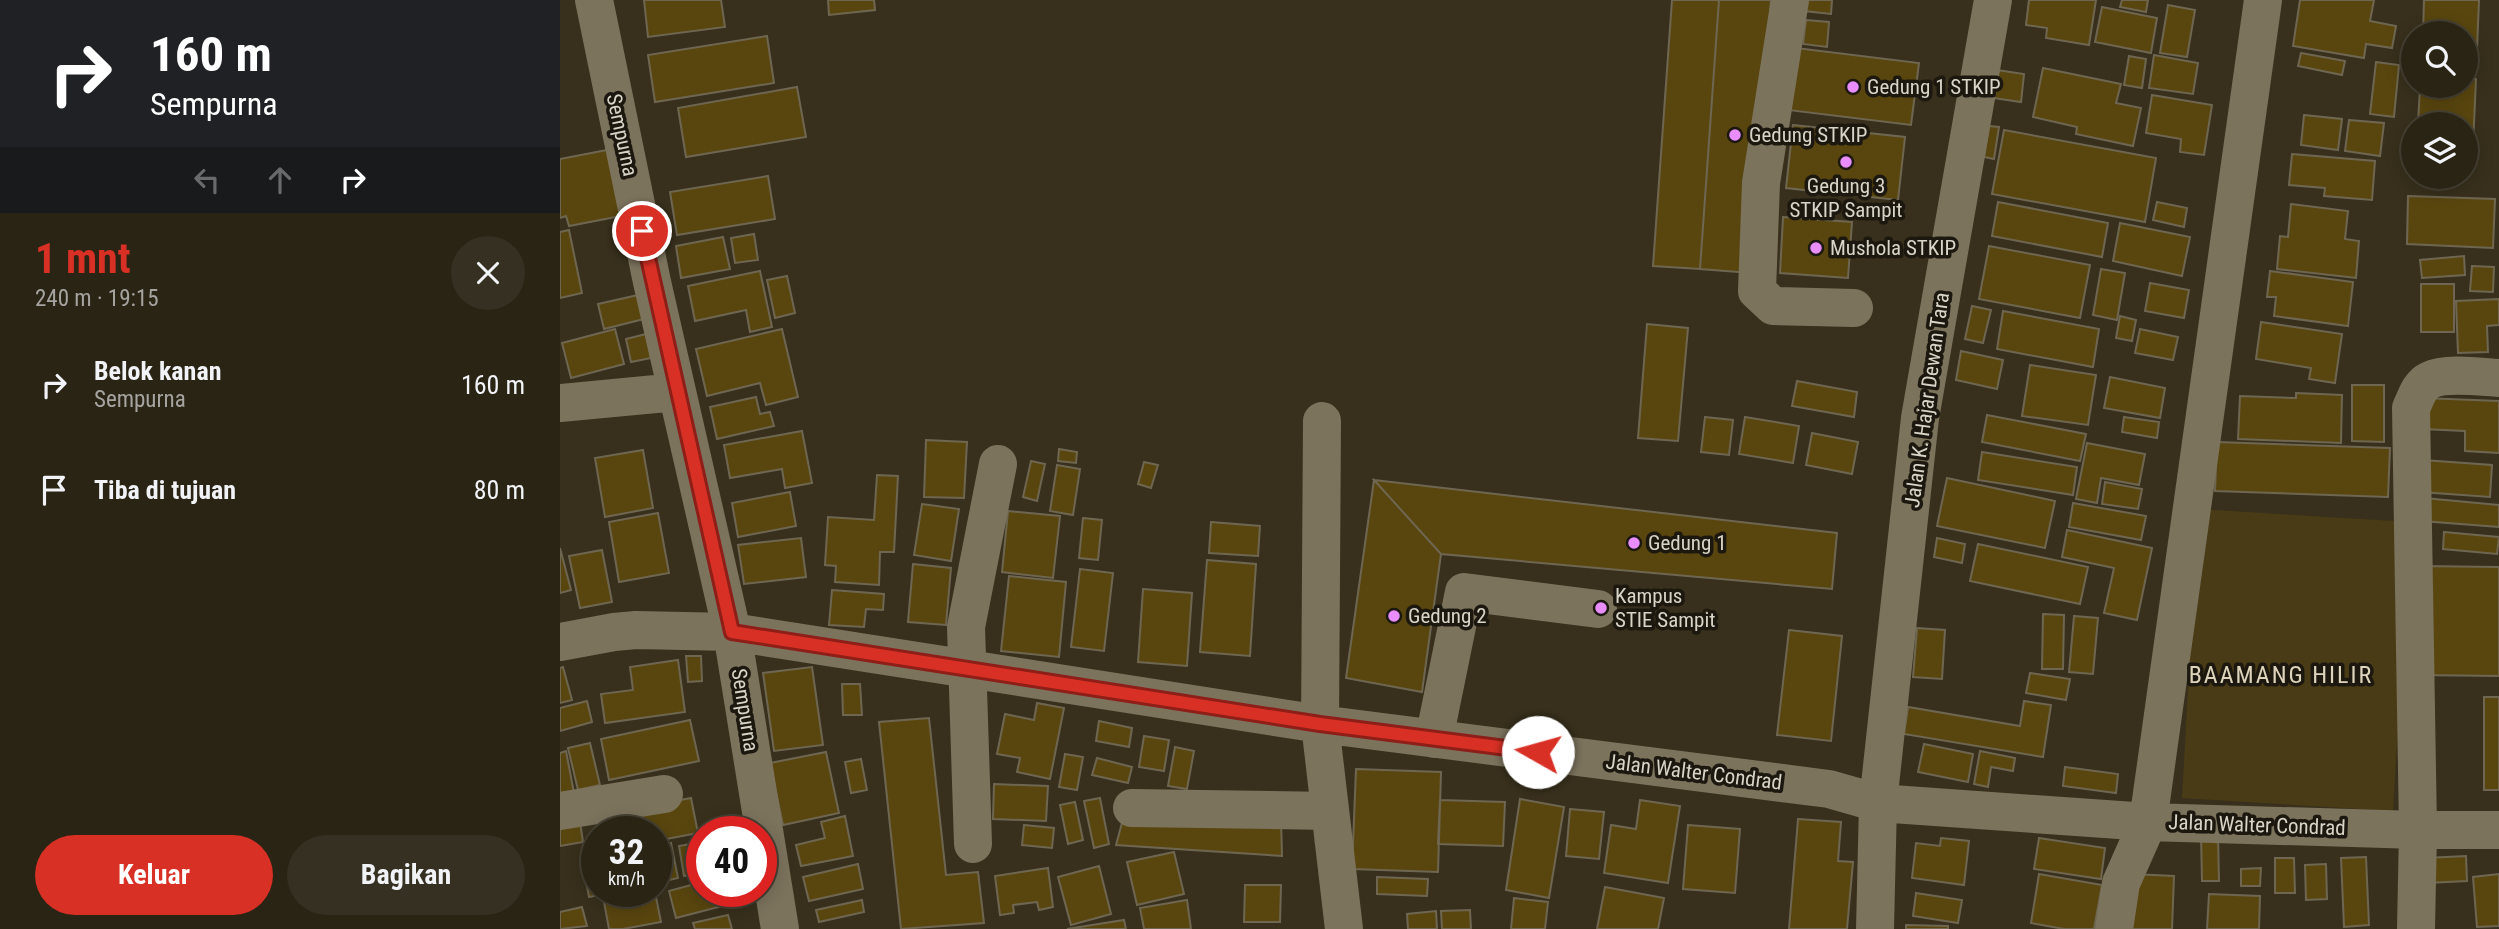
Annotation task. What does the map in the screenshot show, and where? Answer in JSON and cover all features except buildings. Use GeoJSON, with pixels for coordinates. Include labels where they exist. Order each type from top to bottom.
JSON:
{"type":"FeatureCollection","features":[{"type":"Feature","properties":{"kind":"street","name":"Sempurna"},"geometry":{"type":"LineString","coordinates":[[594,0],[652,282],[732,632],[780,929]]}},
{"type":"Feature","properties":{"kind":"street"},"geometry":{"type":"LineString","coordinates":[[1790,0],[1761,183],[1757,291],[1773,306],[1854,308]]}},
{"type":"Feature","properties":{"kind":"street","name":"Jalan K. Hajar Dewan Tara"},"geometry":{"type":"LineString","coordinates":[[1875,929],[1878,803],[1920,418],[1993,0]]}},
{"type":"Feature","properties":{"kind":"street"},"geometry":{"type":"LineString","coordinates":[[2114,929],[2121,883],[2148,822],[2263,0]]}},
{"type":"Feature","properties":{"kind":"street"},"geometry":{"type":"LineString","coordinates":[[2416,929],[2418,830],[2412,408],[2419,389],[2430,380],[2452,376],[2499,377]]}},
{"type":"Feature","properties":{"kind":"street"},"geometry":{"type":"LineString","coordinates":[[560,403],[677,392]]}},
{"type":"Feature","properties":{"kind":"street"},"geometry":{"type":"LineString","coordinates":[[1322,421],[1320,724],[1344,929]]}},
{"type":"Feature","properties":{"kind":"street"},"geometry":{"type":"LineString","coordinates":[[973,844],[966,627],[998,464]]}},
{"type":"Feature","properties":{"kind":"street"},"geometry":{"type":"LineString","coordinates":[[1434,739],[1464,592],[1598,610]]}},
{"type":"Feature","properties":{"kind":"street","name":"Jalan Walter Condrad"},"geometry":{"type":"LineString","coordinates":[[560,642],[636,630],[732,632],[1320,724],[1829,789],[1878,803],[2148,822],[2499,830]]}},
{"type":"Feature","properties":{"kind":"street"},"geometry":{"type":"LineString","coordinates":[[560,811],[664,794]]}},
{"type":"Feature","properties":{"kind":"street"},"geometry":{"type":"LineString","coordinates":[[1132,808],[1331,811]]}},
{"type":"Feature","properties":{"kind":"shaded area"},"geometry":{"type":"Polygon","coordinates":[[[2198,509],[2410,522],[2393,811],[2182,798],[2198,509]]]}},
{"type":"Feature","properties":{"kind":"place","name":"Gedung 1 STKIP"},"geometry":{"type":"Point","coordinates":[1853,87]}},
{"type":"Feature","properties":{"kind":"place","name":"Gedung STKIP"},"geometry":{"type":"Point","coordinates":[1735,135]}},
{"type":"Feature","properties":{"kind":"place","name":"Gedung 3 STKIP Sampit"},"geometry":{"type":"Point","coordinates":[1846,162]}},
{"type":"Feature","properties":{"kind":"place","name":"Mushola STKIP"},"geometry":{"type":"Point","coordinates":[1816,248]}},
{"type":"Feature","properties":{"kind":"place","name":"Gedung 1"},"geometry":{"type":"Point","coordinates":[1634,543]}},
{"type":"Feature","properties":{"kind":"place","name":"Kampus STIE Sampit"},"geometry":{"type":"Point","coordinates":[1601,608]}},
{"type":"Feature","properties":{"kind":"place","name":"Gedung 2"},"geometry":{"type":"Point","coordinates":[1394,616]}},
{"type":"Feature","properties":{"kind":"district","name":"BAAMANG HILIR"},"geometry":{"type":"Point","coordinates":[2281,675]}},
{"type":"Feature","properties":{"kind":"route"},"geometry":{"type":"LineString","coordinates":[[642,231],[732,632],[1320,724],[1538,752]]}}]}
